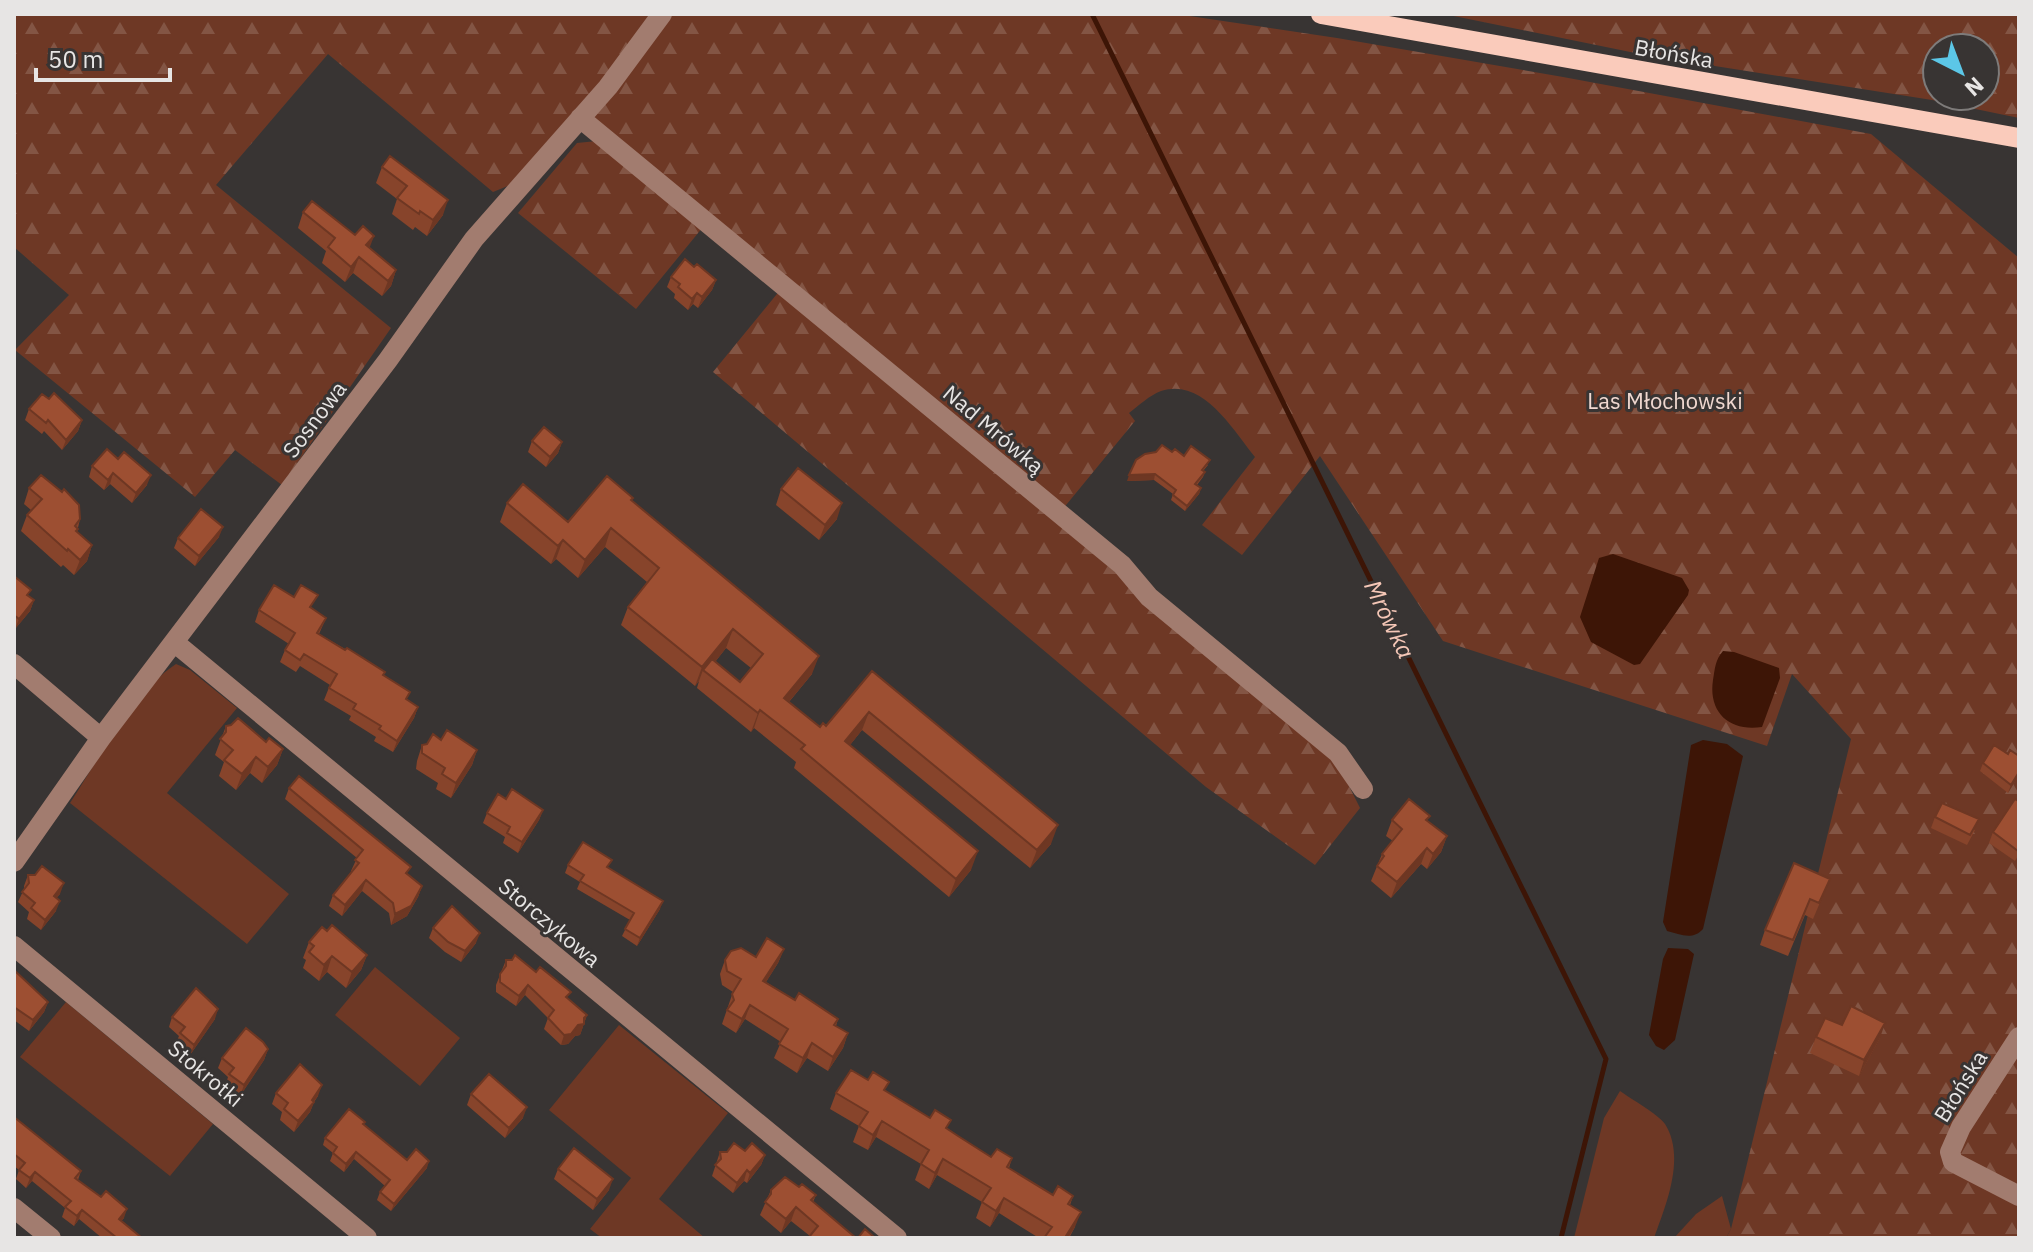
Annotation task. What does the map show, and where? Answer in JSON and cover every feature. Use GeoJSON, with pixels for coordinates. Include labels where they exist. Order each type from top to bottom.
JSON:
{"type":"FeatureCollection","features":[{"type":"Feature","properties":{"kind":"main road","name":"Błońska"},"geometry":{"type":"LineString","coordinates":[[1321,14],[2019,138]]}},
{"type":"Feature","properties":{"kind":"street","name":"Sosnowa"},"geometry":{"type":"LineString","coordinates":[[14,862],[101,738],[373,381],[474,239],[608,87],[662,14]]}},
{"type":"Feature","properties":{"kind":"street","name":"Nad Mrówką"},"geometry":{"type":"LineString","coordinates":[[580,118],[1122,565],[1149,597],[1338,753],[1363,789]]}},
{"type":"Feature","properties":{"kind":"street","name":"Storczykowa"},"geometry":{"type":"LineString","coordinates":[[174,642],[897,1238]]}},
{"type":"Feature","properties":{"kind":"street"},"geometry":{"type":"LineString","coordinates":[[14,664],[101,738]]}},
{"type":"Feature","properties":{"kind":"street","name":"Stokrotki"},"geometry":{"type":"LineString","coordinates":[[14,946],[367,1238]]}},
{"type":"Feature","properties":{"kind":"street","name":"Błońska"},"geometry":{"type":"LineString","coordinates":[[2019,1037],[1961,1127],[1950,1152],[1953,1162],[2019,1196]]}},
{"type":"Feature","properties":{"kind":"street"},"geometry":{"type":"LineString","coordinates":[[14,1208],[51,1238]]}},
{"type":"Feature","properties":{"kind":"green space"},"geometry":{"type":"Polygon","coordinates":[[[14,14],[654,14],[603,82],[510,185],[493,192],[328,54],[216,185],[391,328],[282,485],[235,450],[195,497],[15,350],[69,295],[14,247],[14,14]]]}},
{"type":"Feature","properties":{"kind":"green space","name":"Las Młochowski"},"geometry":{"type":"Polygon","coordinates":[[[670,14],[1176,14],[1563,77],[1871,134],[2019,258],[2019,1238],[1726,1238],[1731,1229],[1851,739],[1792,674],[1767,746],[1443,641],[1320,456],[1242,555],[1202,525],[1255,457],[1216,409],[1190,392],[1176,389],[1161,391],[1129,413],[1135,421],[1062,510],[592,116],[670,14]]]}},
{"type":"Feature","properties":{"kind":"green space"},"geometry":{"type":"Polygon","coordinates":[[[1444,14],[2019,14],[2019,118],[1990,112],[2001,112],[2001,32],[1921,32],[1921,98],[1645,55],[1444,14]]]}},
{"type":"Feature","properties":{"kind":"green space"},"geometry":{"type":"Polygon","coordinates":[[[597,141],[703,227],[636,309],[518,213],[577,143],[597,141]]]}},
{"type":"Feature","properties":{"kind":"green space"},"geometry":{"type":"Polygon","coordinates":[[[781,289],[1335,758],[1360,808],[1315,865],[1206,787],[713,372],[781,289]]]}},
{"type":"Feature","properties":{"kind":"green space"},"geometry":{"type":"Polygon","coordinates":[[[176,664],[190,670],[237,708],[167,793],[289,894],[247,944],[70,803],[131,709],[160,676],[176,664]]]}},
{"type":"Feature","properties":{"kind":"green space"},"geometry":{"type":"Polygon","coordinates":[[[375,967],[460,1038],[420,1086],[335,1015],[375,967]]]}},
{"type":"Feature","properties":{"kind":"green space"},"geometry":{"type":"Polygon","coordinates":[[[66,1002],[213,1124],[170,1176],[20,1057],[66,1002]]]}},
{"type":"Feature","properties":{"kind":"green space"},"geometry":{"type":"Polygon","coordinates":[[[619,1025],[728,1113],[659,1199],[705,1238],[602,1238],[590,1229],[631,1178],[549,1110],[619,1025]]]}},
{"type":"Feature","properties":{"kind":"green space"},"geometry":{"type":"Polygon","coordinates":[[[1620,1091],[1662,1120],[1671,1137],[1674,1166],[1664,1211],[1654,1238],[1574,1238],[1604,1118],[1620,1091]]]}},
{"type":"Feature","properties":{"kind":"green space"},"geometry":{"type":"Polygon","coordinates":[[[1722,1196],[1731,1229],[1726,1238],[1674,1238],[1696,1214],[1722,1196]]]}},
{"type":"Feature","properties":{"kind":"shaded area"},"geometry":{"type":"Polygon","coordinates":[[[1613,554],[1682,578],[1689,590],[1640,664],[1634,665],[1591,642],[1580,617],[1599,558],[1613,554]]]}},
{"type":"Feature","properties":{"kind":"shaded area"},"geometry":{"type":"Polygon","coordinates":[[[1723,651],[1779,668],[1780,678],[1762,727],[1731,723],[1718,711],[1712,692],[1713,680],[1717,661],[1723,651]]]}},
{"type":"Feature","properties":{"kind":"shaded area"},"geometry":{"type":"Polygon","coordinates":[[[1703,740],[1727,744],[1743,756],[1703,929],[1695,935],[1686,936],[1667,931],[1663,922],[1691,745],[1703,740]]]}},
{"type":"Feature","properties":{"kind":"shaded area"},"geometry":{"type":"Polygon","coordinates":[[[1668,948],[1688,949],[1694,954],[1675,1040],[1664,1050],[1656,1046],[1649,1035],[1663,959],[1668,948]]]}},
{"type":"Feature","properties":{"kind":"building"},"geometry":{"type":"Polygon","coordinates":[[[390,156],[448,200],[433,220],[397,198],[407,186],[382,167],[390,156]]]}},
{"type":"Feature","properties":{"kind":"building"},"geometry":{"type":"Polygon","coordinates":[[[312,201],[355,235],[363,226],[374,236],[366,245],[396,270],[388,281],[359,257],[351,267],[328,247],[335,238],[303,212],[312,201]]]}},
{"type":"Feature","properties":{"kind":"building"},"geometry":{"type":"Polygon","coordinates":[[[685,259],[694,267],[697,264],[716,280],[702,297],[697,293],[692,299],[671,277],[685,259]]]}},
{"type":"Feature","properties":{"kind":"building"},"geometry":{"type":"Polygon","coordinates":[[[54,393],[82,420],[66,440],[48,420],[46,423],[29,409],[42,394],[49,399],[54,393]]]}},
{"type":"Feature","properties":{"kind":"building"},"geometry":{"type":"Polygon","coordinates":[[[544,427],[562,442],[550,457],[532,441],[544,427]]]}},
{"type":"Feature","properties":{"kind":"building"},"geometry":{"type":"Polygon","coordinates":[[[1162,445],[1184,456],[1191,446],[1210,460],[1195,484],[1201,488],[1187,506],[1173,495],[1176,490],[1155,474],[1129,475],[1136,460],[1156,452],[1162,445]]]}},
{"type":"Feature","properties":{"kind":"building"},"geometry":{"type":"Polygon","coordinates":[[[107,449],[118,459],[124,452],[151,475],[136,493],[113,473],[108,480],[92,466],[107,449]]]}},
{"type":"Feature","properties":{"kind":"building"},"geometry":{"type":"Polygon","coordinates":[[[798,468],[842,503],[825,525],[781,489],[798,468]]]}},
{"type":"Feature","properties":{"kind":"building"},"geometry":{"type":"Polygon","coordinates":[[[41,475],[62,492],[64,489],[79,505],[80,519],[75,526],[76,531],[92,545],[80,560],[27,515],[42,499],[29,488],[41,475]]]}},
{"type":"Feature","properties":{"kind":"building"},"geometry":{"type":"Polygon","coordinates":[[[607,476],[633,498],[631,500],[819,656],[784,698],[820,727],[823,723],[826,726],[872,671],[1058,825],[1037,850],[869,712],[845,741],[978,851],[956,879],[801,749],[805,745],[703,670],[712,659],[740,682],[763,654],[733,629],[702,667],[628,607],[659,568],[611,528],[585,560],[563,540],[558,546],[507,503],[523,484],[568,522],[607,476]]]}},
{"type":"Feature","properties":{"kind":"building"},"geometry":{"type":"Polygon","coordinates":[[[201,509],[223,527],[199,556],[178,538],[201,509]]]}},
{"type":"Feature","properties":{"kind":"building"},"geometry":{"type":"Polygon","coordinates":[[[14,576],[31,590],[27,595],[34,600],[19,619],[14,615],[14,576]]]}},
{"type":"Feature","properties":{"kind":"building"},"geometry":{"type":"Polygon","coordinates":[[[274,585],[294,597],[301,585],[318,595],[310,607],[326,618],[317,633],[385,672],[383,675],[410,692],[406,699],[418,707],[397,741],[379,729],[381,726],[353,709],[356,704],[329,688],[337,674],[304,654],[300,660],[285,650],[295,633],[259,610],[274,585]]]}},
{"type":"Feature","properties":{"kind":"building"},"geometry":{"type":"Polygon","coordinates":[[[238,718],[266,742],[269,738],[283,749],[268,767],[256,757],[242,774],[224,760],[233,750],[220,739],[226,732],[226,726],[238,718]]]}},
{"type":"Feature","properties":{"kind":"building"},"geometry":{"type":"Polygon","coordinates":[[[447,730],[477,750],[456,783],[442,774],[445,768],[422,753],[422,745],[427,744],[433,734],[441,740],[447,730]]]}},
{"type":"Feature","properties":{"kind":"building"},"geometry":{"type":"Polygon","coordinates":[[[1994,745],[2008,754],[2010,750],[2019,756],[2019,772],[2011,785],[1983,763],[1994,745]]]}},
{"type":"Feature","properties":{"kind":"building"},"geometry":{"type":"Polygon","coordinates":[[[299,776],[411,867],[406,873],[422,886],[411,906],[395,914],[393,903],[366,880],[345,905],[333,895],[359,863],[355,860],[363,850],[289,788],[299,776]]]}},
{"type":"Feature","properties":{"kind":"building"},"geometry":{"type":"Polygon","coordinates":[[[512,789],[543,810],[522,842],[507,833],[510,827],[487,813],[498,794],[506,799],[512,789]]]}},
{"type":"Feature","properties":{"kind":"building"},"geometry":{"type":"Polygon","coordinates":[[[1409,799],[1430,816],[1426,820],[1447,836],[1433,854],[1427,848],[1397,882],[1377,866],[1384,856],[1382,854],[1402,829],[1392,820],[1409,799]]]}},
{"type":"Feature","properties":{"kind":"building"},"geometry":{"type":"Polygon","coordinates":[[[2015,799],[2019,801],[2018,851],[1993,832],[2015,799]]]}},
{"type":"Feature","properties":{"kind":"building"},"geometry":{"type":"Polygon","coordinates":[[[1942,803],[1979,819],[1970,835],[1935,817],[1942,803]]]}},
{"type":"Feature","properties":{"kind":"building"},"geometry":{"type":"Polygon","coordinates":[[[583,842],[612,860],[607,867],[663,901],[640,938],[625,929],[634,913],[580,881],[584,875],[568,865],[583,842]]]}},
{"type":"Feature","properties":{"kind":"building"},"geometry":{"type":"Polygon","coordinates":[[[1794,863],[1830,879],[1819,903],[1810,899],[1793,940],[1765,930],[1794,863]]]}},
{"type":"Feature","properties":{"kind":"building"},"geometry":{"type":"Polygon","coordinates":[[[42,866],[64,883],[54,896],[60,901],[45,920],[31,908],[35,903],[22,892],[29,883],[28,875],[35,875],[42,866]]]}},
{"type":"Feature","properties":{"kind":"building"},"geometry":{"type":"Polygon","coordinates":[[[452,906],[480,933],[465,951],[448,942],[433,928],[452,906]]]}},
{"type":"Feature","properties":{"kind":"building"},"geometry":{"type":"Polygon","coordinates":[[[332,925],[367,955],[352,972],[332,956],[324,965],[309,952],[314,946],[309,942],[322,927],[327,931],[332,925]]]}},
{"type":"Feature","properties":{"kind":"building"},"geometry":{"type":"Polygon","coordinates":[[[767,938],[784,949],[763,981],[795,1000],[799,993],[838,1019],[834,1025],[848,1033],[833,1057],[812,1043],[803,1058],[779,1044],[788,1029],[750,1005],[742,1019],[727,1010],[741,979],[727,971],[725,960],[731,951],[741,948],[756,957],[767,938]]]}},
{"type":"Feature","properties":{"kind":"building"},"geometry":{"type":"Polygon","coordinates":[[[515,955],[536,972],[540,967],[571,992],[566,997],[587,1015],[584,1024],[578,1025],[571,1034],[564,1035],[548,1018],[554,1010],[528,985],[519,996],[500,982],[506,960],[512,960],[515,955]]]}},
{"type":"Feature","properties":{"kind":"building"},"geometry":{"type":"Polygon","coordinates":[[[14,970],[48,1002],[33,1020],[14,1007],[14,970]]]}},
{"type":"Feature","properties":{"kind":"building"},"geometry":{"type":"Polygon","coordinates":[[[196,988],[218,1009],[194,1045],[180,1033],[185,1027],[172,1017],[196,988]]]}},
{"type":"Feature","properties":{"kind":"building"},"geometry":{"type":"Polygon","coordinates":[[[1851,1006],[1885,1023],[1864,1060],[1816,1037],[1825,1018],[1842,1025],[1851,1006]]]}},
{"type":"Feature","properties":{"kind":"building"},"geometry":{"type":"Polygon","coordinates":[[[246,1028],[268,1049],[244,1085],[229,1074],[234,1068],[222,1058],[246,1028]]]}},
{"type":"Feature","properties":{"kind":"building"},"geometry":{"type":"Polygon","coordinates":[[[300,1064],[322,1085],[312,1100],[314,1102],[298,1121],[284,1109],[288,1103],[276,1093],[300,1064]]]}},
{"type":"Feature","properties":{"kind":"building"},"geometry":{"type":"Polygon","coordinates":[[[851,1070],[868,1080],[873,1072],[889,1082],[884,1090],[930,1118],[935,1110],[951,1120],[946,1128],[991,1157],[997,1149],[1012,1158],[1007,1167],[1053,1195],[1058,1186],[1073,1196],[1068,1204],[1081,1212],[1066,1236],[1069,1238],[1044,1238],[1052,1227],[1004,1198],[996,1211],[982,1202],[991,1188],[943,1159],[935,1173],[921,1164],[929,1150],[882,1121],[873,1135],[859,1126],[868,1112],[836,1093],[851,1070]]]}},
{"type":"Feature","properties":{"kind":"building"},"geometry":{"type":"Polygon","coordinates":[[[489,1074],[527,1107],[509,1128],[471,1094],[489,1074]]]}},
{"type":"Feature","properties":{"kind":"building"},"geometry":{"type":"Polygon","coordinates":[[[349,1109],[407,1160],[416,1149],[429,1161],[394,1204],[380,1192],[390,1180],[356,1152],[346,1164],[333,1153],[337,1147],[325,1138],[349,1109]]]}},
{"type":"Feature","properties":{"kind":"building"},"geometry":{"type":"Polygon","coordinates":[[[14,1117],[81,1171],[75,1178],[101,1197],[106,1191],[127,1209],[119,1219],[142,1238],[117,1238],[82,1210],[77,1216],[65,1207],[71,1201],[35,1172],[30,1178],[19,1170],[25,1163],[14,1154],[14,1117]]]}},
{"type":"Feature","properties":{"kind":"building"},"geometry":{"type":"Polygon","coordinates":[[[734,1143],[745,1151],[752,1143],[765,1155],[737,1183],[715,1165],[721,1159],[720,1152],[727,1152],[734,1143]]]}},
{"type":"Feature","properties":{"kind":"building"},"geometry":{"type":"Polygon","coordinates":[[[574,1148],[613,1179],[597,1199],[558,1169],[574,1148]]]}},
{"type":"Feature","properties":{"kind":"building"},"geometry":{"type":"Polygon","coordinates":[[[785,1177],[799,1187],[802,1184],[816,1195],[811,1200],[856,1238],[810,1238],[818,1226],[796,1207],[786,1219],[765,1202],[771,1190],[785,1177]]]}},
{"type":"Feature","properties":{"kind":"building"},"geometry":{"type":"Polygon","coordinates":[[[865,1229],[875,1238],[858,1238],[865,1229]]]}},
{"type":"Feature","properties":{"kind":"waterway","name":"Mrówka"},"geometry":{"type":"LineString","coordinates":[[1092,14],[1606,1059],[1561,1238]]}}]}
